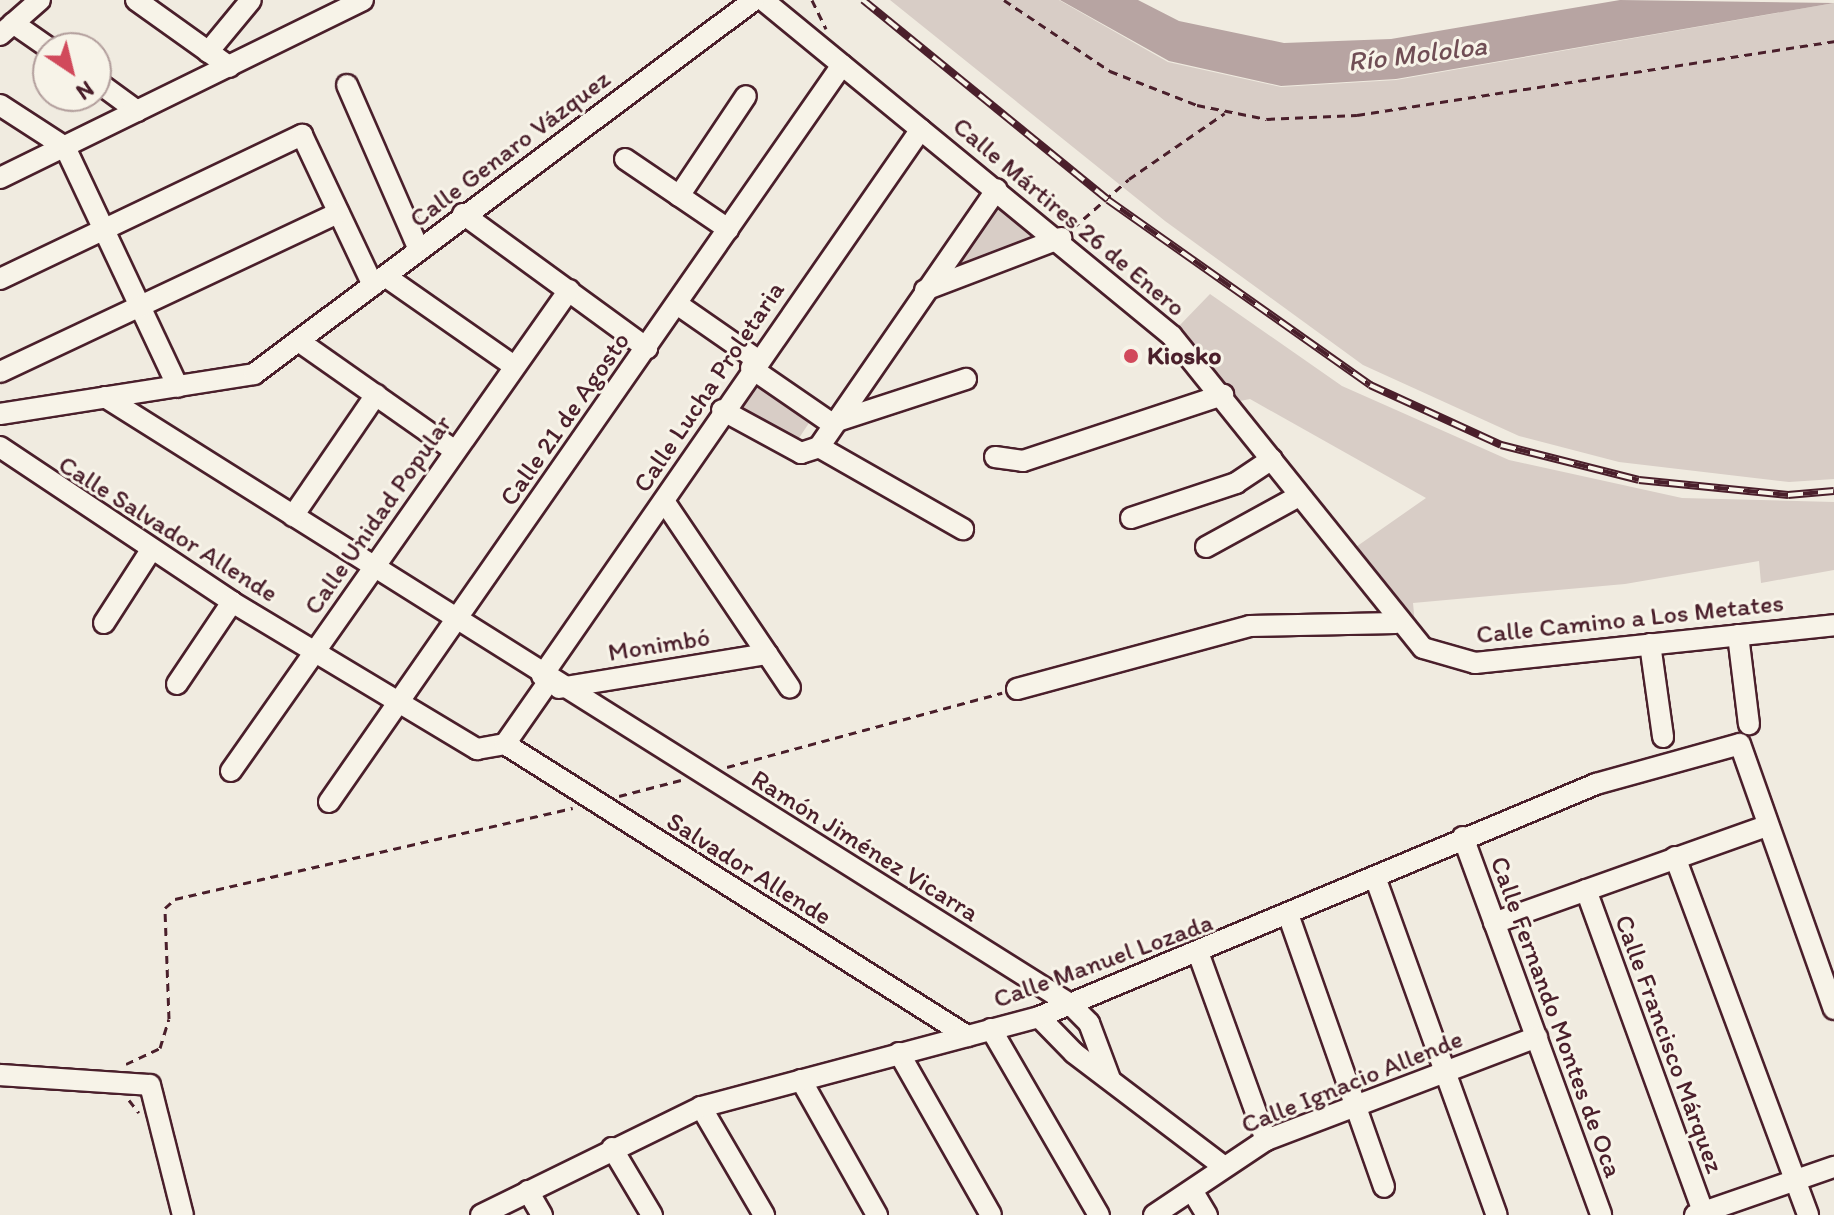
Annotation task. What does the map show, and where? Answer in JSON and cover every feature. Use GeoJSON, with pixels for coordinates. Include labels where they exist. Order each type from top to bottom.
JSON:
{"type":"FeatureCollection","features":[{"type":"Feature","properties":{"kind":"street"},"geometry":{"type":"LineString","coordinates":[[32,40],[7,29],[40,0]]}},
{"type":"Feature","properties":{"kind":"street"},"geometry":{"type":"LineString","coordinates":[[208,52],[251,0]]}},
{"type":"Feature","properties":{"kind":"street"},"geometry":{"type":"LineString","coordinates":[[0,178],[363,0]]}},
{"type":"Feature","properties":{"kind":"street","name":"Calle Genaro Vázquez"},"geometry":{"type":"LineString","coordinates":[[178,387],[254,374],[300,342],[463,214],[754,0]]}},
{"type":"Feature","properties":{"kind":"street","name":"Calle Mártires 26 de Enero"},"geometry":{"type":"LineString","coordinates":[[763,0],[1061,238],[1172,336],[1223,395],[1396,623]]}},
{"type":"Feature","properties":{"kind":"street"},"geometry":{"type":"LineString","coordinates":[[140,1],[230,67]]}},
{"type":"Feature","properties":{"kind":"street","name":"Calle 21 de Agosto"},"geometry":{"type":"LineString","coordinates":[[329,802],[842,65]]}},
{"type":"Feature","properties":{"kind":"street"},"geometry":{"type":"LineString","coordinates":[[347,85],[419,250]]}},
{"type":"Feature","properties":{"kind":"street"},"geometry":{"type":"LineString","coordinates":[[112,93],[137,111]]}},
{"type":"Feature","properties":{"kind":"street"},"geometry":{"type":"LineString","coordinates":[[679,196],[746,96]]}},
{"type":"Feature","properties":{"kind":"street"},"geometry":{"type":"LineString","coordinates":[[0,105],[65,147],[178,387],[0,414]]}},
{"type":"Feature","properties":{"kind":"street","name":"Calle Lucha Proletaria"},"geometry":{"type":"LineString","coordinates":[[505,744],[550,682],[722,410],[921,129]]}},
{"type":"Feature","properties":{"kind":"street"},"geometry":{"type":"LineString","coordinates":[[0,279],[298,137],[338,213],[379,280],[514,366]]}},
{"type":"Feature","properties":{"kind":"street"},"geometry":{"type":"LineString","coordinates":[[625,159],[728,229]]}},
{"type":"Feature","properties":{"kind":"street"},"geometry":{"type":"LineString","coordinates":[[722,410],[801,453],[819,447],[831,423],[997,189]]}},
{"type":"Feature","properties":{"kind":"street"},"geometry":{"type":"LineString","coordinates":[[0,372],[338,213]]}},
{"type":"Feature","properties":{"kind":"street"},"geometry":{"type":"LineString","coordinates":[[463,214],[647,348]]}},
{"type":"Feature","properties":{"kind":"street"},"geometry":{"type":"LineString","coordinates":[[925,290],[1061,238]]}},
{"type":"Feature","properties":{"kind":"street","name":"Calle Unidad Popular"},"geometry":{"type":"LineString","coordinates":[[231,771],[569,290]]}},
{"type":"Feature","properties":{"kind":"street"},"geometry":{"type":"LineString","coordinates":[[677,304],[831,423]]}},
{"type":"Feature","properties":{"kind":"street"},"geometry":{"type":"LineString","coordinates":[[300,342],[455,451]]}},
{"type":"Feature","properties":{"kind":"street"},"geometry":{"type":"LineString","coordinates":[[831,423],[966,379]]}},
{"type":"Feature","properties":{"kind":"street"},"geometry":{"type":"LineString","coordinates":[[293,516],[376,395]]}},
{"type":"Feature","properties":{"kind":"street"},"geometry":{"type":"LineString","coordinates":[[995,457],[1023,461],[1223,395]]}},
{"type":"Feature","properties":{"kind":"street","name":"Ramón Jiménez Vicarra"},"geometry":{"type":"LineString","coordinates":[[105,397],[550,682],[1070,1004],[1089,1023],[1110,1079]]}},
{"type":"Feature","properties":{"kind":"street","name":"Calle Salvador Allende"},"geometry":{"type":"LineString","coordinates":[[0,447],[232,602],[477,749],[505,744]]}},
{"type":"Feature","properties":{"kind":"street"},"geometry":{"type":"LineString","coordinates":[[819,447],[963,529]]}},
{"type":"Feature","properties":{"kind":"street"},"geometry":{"type":"LineString","coordinates":[[1131,518],[1236,483],[1272,459]]}},
{"type":"Feature","properties":{"kind":"street"},"geometry":{"type":"LineString","coordinates":[[1206,547],[1299,496]]}},
{"type":"Feature","properties":{"kind":"street"},"geometry":{"type":"LineString","coordinates":[[664,501],[790,688]]}},
{"type":"Feature","properties":{"kind":"street"},"geometry":{"type":"LineString","coordinates":[[104,623],[151,550]]}},
{"type":"Feature","properties":{"kind":"street"},"geometry":{"type":"LineString","coordinates":[[177,684],[232,602]]}},
{"type":"Feature","properties":{"kind":"street"},"geometry":{"type":"LineString","coordinates":[[1017,689],[1250,626],[1396,623]]}},
{"type":"Feature","properties":{"kind":"street","name":"Calle Camino a Los Metates"},"geometry":{"type":"LineString","coordinates":[[1396,623],[1423,648],[1475,663],[1834,625]]}},
{"type":"Feature","properties":{"kind":"street"},"geometry":{"type":"LineString","coordinates":[[1738,635],[1749,724]]}},
{"type":"Feature","properties":{"kind":"street"},"geometry":{"type":"LineString","coordinates":[[1650,644],[1663,737]]}},
{"type":"Feature","properties":{"kind":"street","name":"Monimbó"},"geometry":{"type":"LineString","coordinates":[[550,682],[767,654]]}},
{"type":"Feature","properties":{"kind":"street","name":"Salvador Allende"},"geometry":{"type":"LineString","coordinates":[[505,744],[967,1036]]}},
{"type":"Feature","properties":{"kind":"street","name":"Calle Manuel Lozada"},"geometry":{"type":"LineString","coordinates":[[481,1215],[612,1148],[701,1107],[1039,1017],[1199,955],[1463,837],[1596,784],[1740,744],[1764,827]]}},
{"type":"Feature","properties":{"kind":"street"},"geometry":{"type":"LineString","coordinates":[[1494,923],[1764,827],[1834,1009]]}},
{"type":"Feature","properties":{"kind":"street","name":"Calle Fernando Montes de Oca"},"geometry":{"type":"LineString","coordinates":[[1463,837],[1601,1215]]}},
{"type":"Feature","properties":{"kind":"street"},"geometry":{"type":"LineString","coordinates":[[1675,857],[1808,1215]]}},
{"type":"Feature","properties":{"kind":"street"},"geometry":{"type":"LineString","coordinates":[[1375,877],[1497,1215]]}},
{"type":"Feature","properties":{"kind":"street","name":"Calle Francisco Márquez"},"geometry":{"type":"LineString","coordinates":[[1586,890],[1700,1214]]}},
{"type":"Feature","properties":{"kind":"street"},"geometry":{"type":"LineString","coordinates":[[1289,917],[1384,1187]]}},
{"type":"Feature","properties":{"kind":"street"},"geometry":{"type":"LineString","coordinates":[[1199,955],[1266,1140]]}},
{"type":"Feature","properties":{"kind":"street"},"geometry":{"type":"LineString","coordinates":[[1039,1017],[1110,1079],[1223,1166]]}},
{"type":"Feature","properties":{"kind":"street"},"geometry":{"type":"LineString","coordinates":[[991,1029],[1099,1215]]}},
{"type":"Feature","properties":{"kind":"street","name":"Calle Ignacio Allende"},"geometry":{"type":"LineString","coordinates":[[1154,1215],[1193,1192],[1223,1166],[1266,1140],[1537,1037]]}},
{"type":"Feature","properties":{"kind":"street"},"geometry":{"type":"LineString","coordinates":[[899,1053],[991,1215]]}},
{"type":"Feature","properties":{"kind":"street"},"geometry":{"type":"LineString","coordinates":[[0,1075],[120,1080],[150,1085],[158,1096],[183,1215]]}},
{"type":"Feature","properties":{"kind":"street"},"geometry":{"type":"LineString","coordinates":[[801,1080],[877,1215]]}},
{"type":"Feature","properties":{"kind":"street"},"geometry":{"type":"LineString","coordinates":[[701,1107],[764,1215]]}},
{"type":"Feature","properties":{"kind":"street"},"geometry":{"type":"LineString","coordinates":[[612,1148],[652,1215]]}},
{"type":"Feature","properties":{"kind":"street"},"geometry":{"type":"LineString","coordinates":[[1700,1214],[1834,1167]]}},
{"type":"Feature","properties":{"kind":"street"},"geometry":{"type":"LineString","coordinates":[[528,1191],[542,1215]]}},
{"type":"Feature","properties":{"kind":"street"},"geometry":{"type":"LineString","coordinates":[[1193,1192],[1207,1215]]}},
{"type":"Feature","properties":{"kind":"path"},"geometry":{"type":"LineString","coordinates":[[1004,0],[1084,58],[1153,88],[1225,113],[1357,115],[1834,41]]}},
{"type":"Feature","properties":{"kind":"path"},"geometry":{"type":"LineString","coordinates":[[1061,238],[1129,179],[1225,113]]}},
{"type":"Feature","properties":{"kind":"path"},"geometry":{"type":"LineString","coordinates":[[146,1123],[120,1080],[118,1068],[160,1048],[169,1019],[165,908],[175,899],[594,803],[1017,689]]}},
{"type":"Feature","properties":{"kind":"shaded area"},"geometry":{"type":"Polygon","coordinates":[[[890,0],[1059,0],[1168,62],[1281,87],[1396,80],[1834,3],[1834,479],[1789,482],[1619,462],[1519,436],[1363,365],[1165,221],[890,0]]]}},
{"type":"Feature","properties":{"kind":"shaded area"},"geometry":{"type":"Polygon","coordinates":[[[997,189],[1061,238],[925,290],[997,189]]]}},
{"type":"Feature","properties":{"kind":"shaded area"},"geometry":{"type":"Polygon","coordinates":[[[1210,294],[1342,386],[1509,460],[1682,498],[1834,502],[1834,570],[1761,583],[1759,561],[1625,584],[1413,603],[1416,635],[1353,549],[1426,498],[1250,399],[1240,401],[1179,326],[1210,294]]]}},
{"type":"Feature","properties":{"kind":"shaded area"},"geometry":{"type":"Polygon","coordinates":[[[751,380],[811,420],[795,444],[734,404],[751,380]]]}},
{"type":"Feature","properties":{"kind":"water","name":"Río Mololoa"},"geometry":{"type":"Polygon","coordinates":[[[1060,0],[1138,0],[1179,21],[1284,43],[1391,39],[1620,0],[1834,3],[1396,79],[1281,86],[1169,61],[1060,0]]]}},
{"type":"Feature","properties":{"kind":"railway"},"geometry":{"type":"LineString","coordinates":[[863,0],[1108,200],[1370,385],[1501,445],[1639,480],[1788,495],[1834,491]]}},
{"type":"Feature","properties":{"kind":"place","name":"Kiosko"},"geometry":{"type":"Point","coordinates":[1131,356]}}]}
